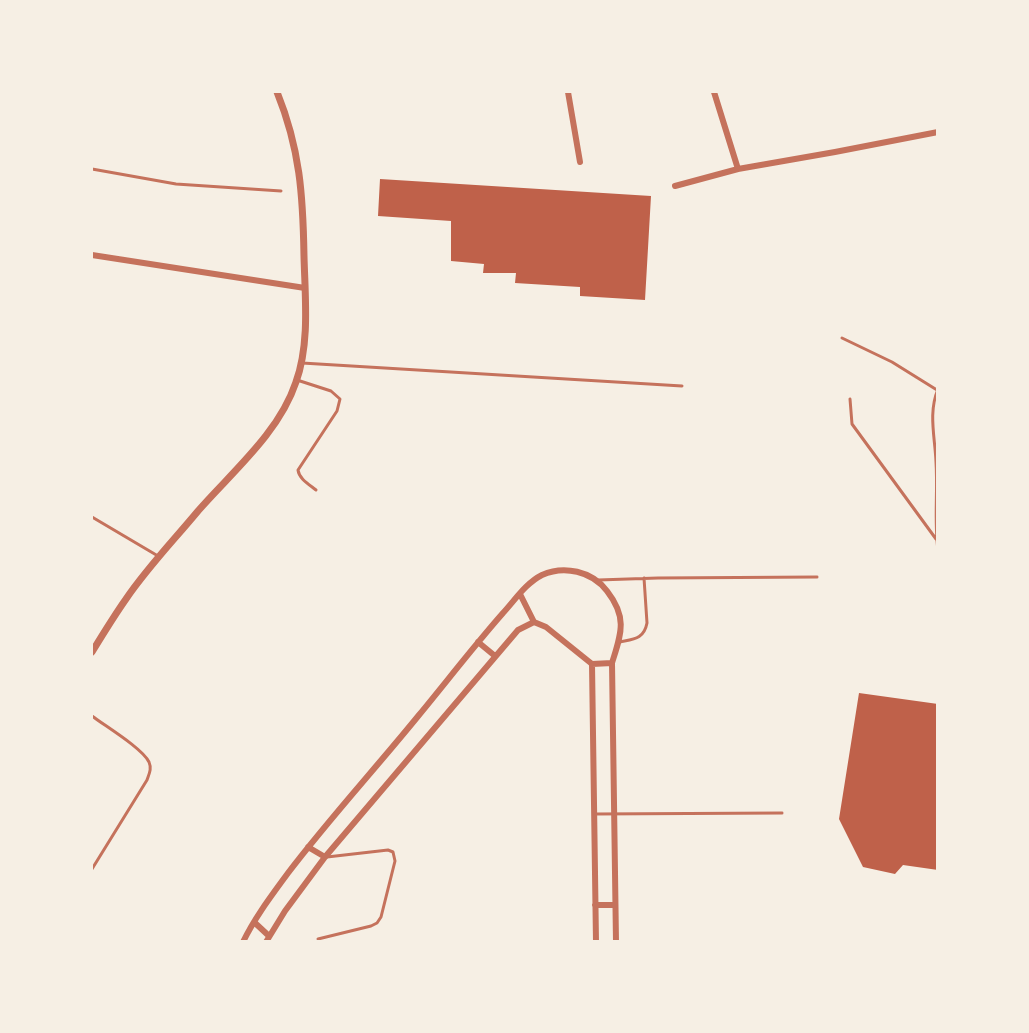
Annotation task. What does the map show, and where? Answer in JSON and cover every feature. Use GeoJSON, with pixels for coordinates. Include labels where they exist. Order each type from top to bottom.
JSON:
{"type":"FeatureCollection","features":[{"type":"Feature","properties":{"kind":"street"},"geometry":{"type":"LineString","coordinates":[[92,652],[126,599],[159,557],[267,434],[289,401],[297,380],[302,363],[305,288],[303,210],[299,163],[277,92]]}},
{"type":"Feature","properties":{"kind":"street"},"geometry":{"type":"LineString","coordinates":[[568,92],[580,162]]}},
{"type":"Feature","properties":{"kind":"street"},"geometry":{"type":"LineString","coordinates":[[714,92],[738,169]]}},
{"type":"Feature","properties":{"kind":"street"},"geometry":{"type":"LineString","coordinates":[[675,186],[738,169],[938,132]]}},
{"type":"Feature","properties":{"kind":"street"},"geometry":{"type":"LineString","coordinates":[[92,255],[305,288]]}},
{"type":"Feature","properties":{"kind":"street"},"geometry":{"type":"LineString","coordinates":[[243,942],[254,922],[308,847],[478,642],[528,585],[540,576],[557,569],[574,570],[597,580],[607,589],[618,608],[622,631],[612,663],[616,942]]}},
{"type":"Feature","properties":{"kind":"street"},"geometry":{"type":"LineString","coordinates":[[520,594],[534,622],[546,627],[592,664],[612,663]]}},
{"type":"Feature","properties":{"kind":"street"},"geometry":{"type":"LineString","coordinates":[[254,922],[268,939],[326,857],[509,639],[526,625],[534,622]]}},
{"type":"Feature","properties":{"kind":"street"},"geometry":{"type":"LineString","coordinates":[[478,642],[495,656]]}},
{"type":"Feature","properties":{"kind":"street"},"geometry":{"type":"LineString","coordinates":[[592,664],[596,942]]}},
{"type":"Feature","properties":{"kind":"street"},"geometry":{"type":"LineString","coordinates":[[308,847],[326,857]]}},
{"type":"Feature","properties":{"kind":"street"},"geometry":{"type":"LineString","coordinates":[[595,904],[615,905]]}},
{"type":"Feature","properties":{"kind":"lane"},"geometry":{"type":"LineString","coordinates":[[92,169],[176,184],[281,191]]}},
{"type":"Feature","properties":{"kind":"lane"},"geometry":{"type":"LineString","coordinates":[[842,338],[892,362],[937,390],[932,410],[936,460],[938,550]]}},
{"type":"Feature","properties":{"kind":"lane"},"geometry":{"type":"LineString","coordinates":[[302,363],[682,386]]}},
{"type":"Feature","properties":{"kind":"lane"},"geometry":{"type":"LineString","coordinates":[[297,380],[331,391],[340,399],[337,411],[298,470],[299,475],[316,490]]}},
{"type":"Feature","properties":{"kind":"lane"},"geometry":{"type":"LineString","coordinates":[[850,399],[852,424],[936,539]]}},
{"type":"Feature","properties":{"kind":"lane"},"geometry":{"type":"LineString","coordinates":[[92,517],[159,557]]}},
{"type":"Feature","properties":{"kind":"lane"},"geometry":{"type":"LineString","coordinates":[[597,580],[817,577]]}},
{"type":"Feature","properties":{"kind":"lane"},"geometry":{"type":"LineString","coordinates":[[618,642],[638,639],[646,630],[644,578]]}},
{"type":"Feature","properties":{"kind":"lane"},"geometry":{"type":"LineString","coordinates":[[92,716],[140,751],[148,761],[151,770],[92,869]]}},
{"type":"Feature","properties":{"kind":"lane"},"geometry":{"type":"LineString","coordinates":[[594,814],[782,813]]}},
{"type":"Feature","properties":{"kind":"lane"},"geometry":{"type":"LineString","coordinates":[[318,939],[371,927],[377,923],[381,917],[395,861],[393,852],[388,850],[326,857]]}},
{"type":"Feature","properties":{"kind":"building"},"geometry":{"type":"Polygon","coordinates":[[[380,179],[651,196],[645,300],[580,296],[580,287],[515,283],[516,273],[483,273],[484,264],[451,261],[451,221],[378,216],[380,179]]]}},
{"type":"Feature","properties":{"kind":"building"},"geometry":{"type":"Polygon","coordinates":[[[859,693],[938,704],[938,870],[903,865],[895,874],[863,867],[839,819],[859,693]]]}}]}
